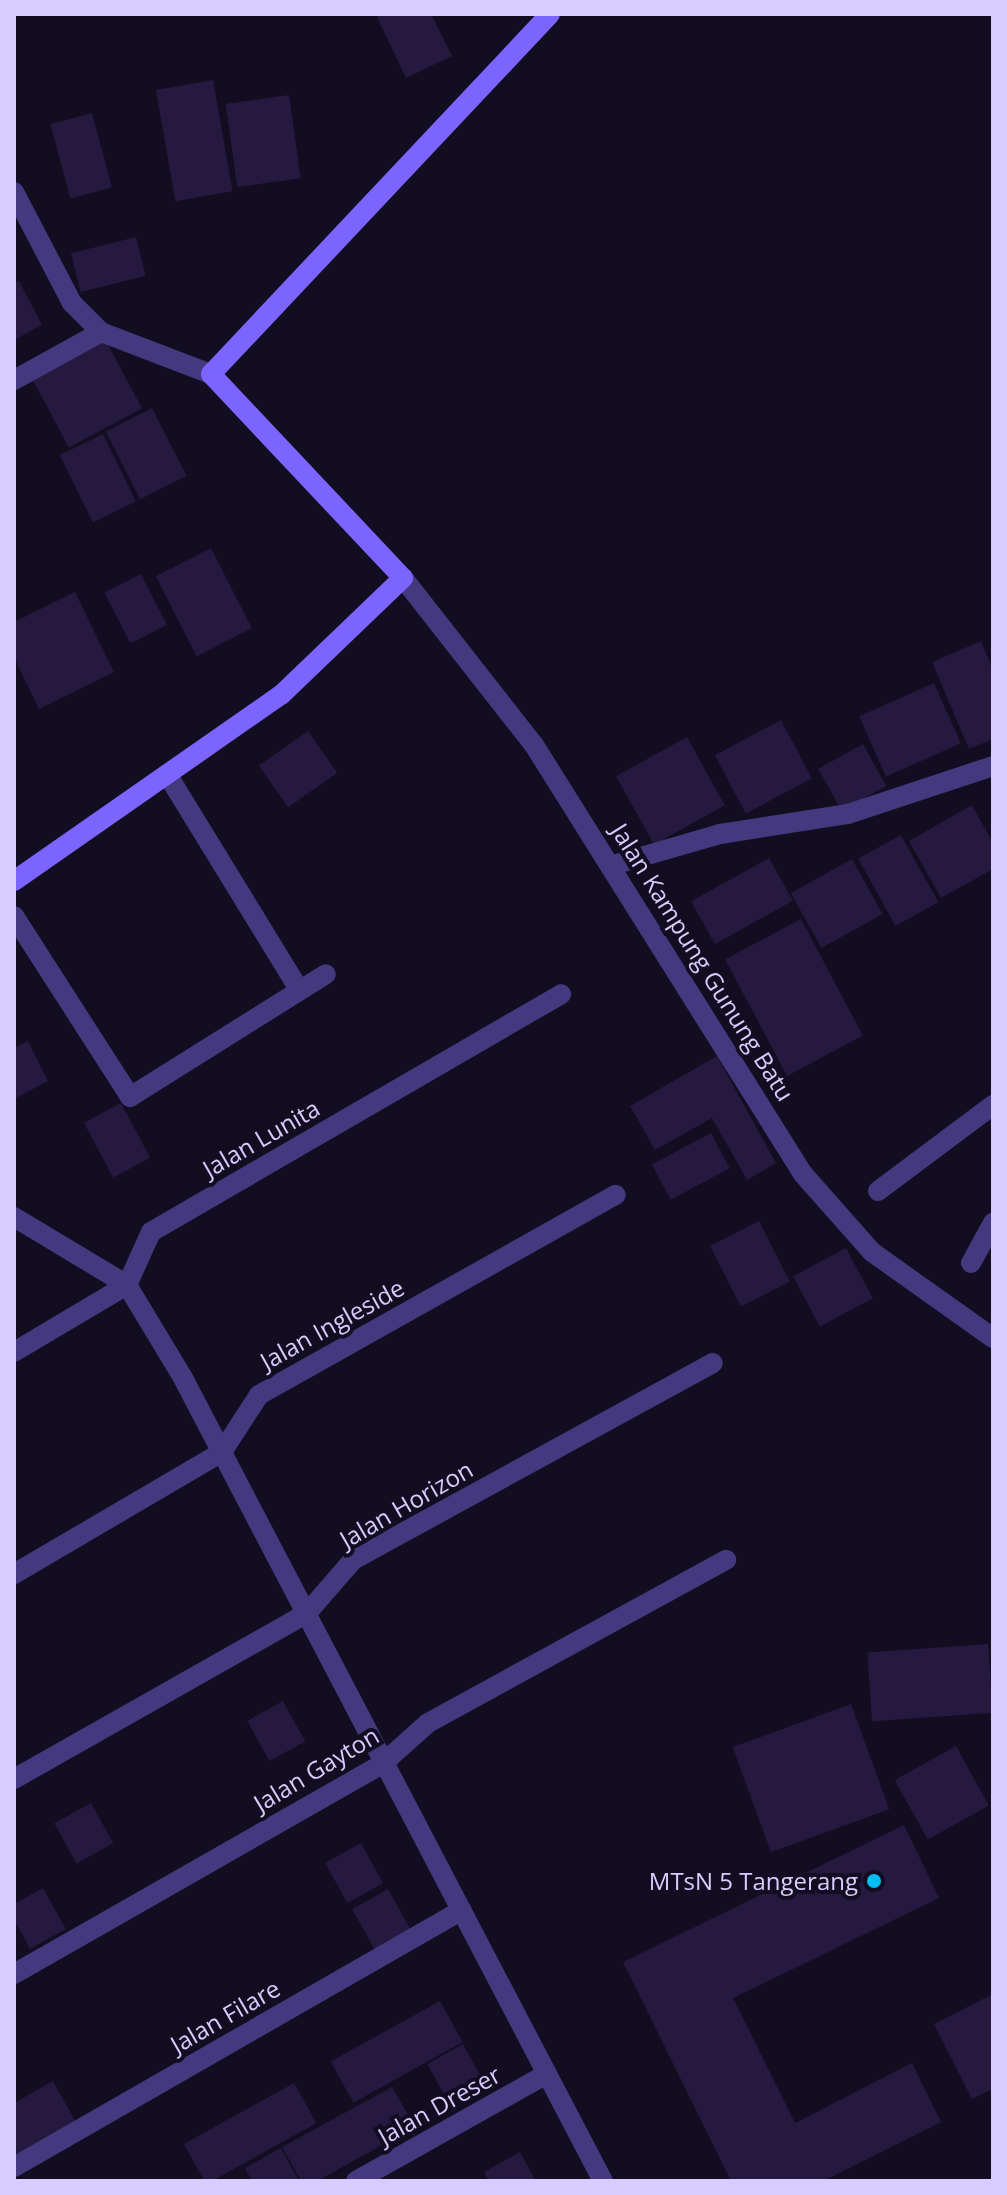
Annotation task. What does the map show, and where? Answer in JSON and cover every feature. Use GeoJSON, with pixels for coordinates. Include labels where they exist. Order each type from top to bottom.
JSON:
{"type":"FeatureCollection","features":[{"type":"Feature","properties":{"kind":"street"},"geometry":{"type":"LineString","coordinates":[[211,374],[550,14]]}},
{"type":"Feature","properties":{"kind":"street"},"geometry":{"type":"LineString","coordinates":[[14,192],[72,303],[101,332],[211,374],[403,578],[281,695],[14,881]]}},
{"type":"Feature","properties":{"kind":"street"},"geometry":{"type":"LineString","coordinates":[[14,380],[101,332]]}},
{"type":"Feature","properties":{"kind":"street","name":"Jalan Kampung Gunung Batu"},"geometry":{"type":"LineString","coordinates":[[403,578],[534,745],[613,865],[803,1174],[872,1252],[993,1338]]}},
{"type":"Feature","properties":{"kind":"street"},"geometry":{"type":"LineString","coordinates":[[613,865],[720,834],[848,814],[993,766]]}},
{"type":"Feature","properties":{"kind":"street"},"geometry":{"type":"LineString","coordinates":[[167,774],[299,989]]}},
{"type":"Feature","properties":{"kind":"street"},"geometry":{"type":"LineString","coordinates":[[14,916],[130,1097],[326,974]]}},
{"type":"Feature","properties":{"kind":"street","name":"Jalan Lunita"},"geometry":{"type":"LineString","coordinates":[[127,1285],[151,1232],[561,994]]}},
{"type":"Feature","properties":{"kind":"street"},"geometry":{"type":"LineString","coordinates":[[878,1191],[993,1105]]}},
{"type":"Feature","properties":{"kind":"street","name":"Jalan Ingleside"},"geometry":{"type":"LineString","coordinates":[[14,1574],[222,1452],[259,1395],[616,1195]]}},
{"type":"Feature","properties":{"kind":"street"},"geometry":{"type":"LineString","coordinates":[[14,1217],[127,1285],[222,1452],[307,1613],[381,1765],[462,1910],[603,2181]]}},
{"type":"Feature","properties":{"kind":"street"},"geometry":{"type":"LineString","coordinates":[[971,1263],[993,1223]]}},
{"type":"Feature","properties":{"kind":"street"},"geometry":{"type":"LineString","coordinates":[[14,1352],[127,1285]]}},
{"type":"Feature","properties":{"kind":"street","name":"Jalan Horizon"},"geometry":{"type":"LineString","coordinates":[[14,1779],[307,1613],[353,1560],[713,1363]]}},
{"type":"Feature","properties":{"kind":"street","name":"Jalan Gayton"},"geometry":{"type":"LineString","coordinates":[[14,1974],[381,1765],[428,1723],[726,1560]]}},
{"type":"Feature","properties":{"kind":"street","name":"Jalan Filare"},"geometry":{"type":"LineString","coordinates":[[14,2167],[462,1910]]}},
{"type":"Feature","properties":{"kind":"street","name":"Jalan Dreser"},"geometry":{"type":"LineString","coordinates":[[356,2181],[547,2074]]}},
{"type":"Feature","properties":{"kind":"building"},"geometry":{"type":"Polygon","coordinates":[[[384,14],[431,14],[452,56],[406,78],[377,17],[384,14]]]}},
{"type":"Feature","properties":{"kind":"building"},"geometry":{"type":"Polygon","coordinates":[[[213,80],[233,191],[176,201],[156,90],[213,80]]]}},
{"type":"Feature","properties":{"kind":"building"},"geometry":{"type":"Polygon","coordinates":[[[289,95],[301,178],[237,187],[226,104],[289,95]]]}},
{"type":"Feature","properties":{"kind":"building"},"geometry":{"type":"Polygon","coordinates":[[[92,113],[112,187],[70,199],[50,124],[92,113]]]}},
{"type":"Feature","properties":{"kind":"building"},"geometry":{"type":"Polygon","coordinates":[[[136,237],[146,276],[81,292],[71,253],[136,237]]]}},
{"type":"Feature","properties":{"kind":"building"},"geometry":{"type":"Polygon","coordinates":[[[19,281],[42,325],[14,340],[14,283],[19,281]]]}},
{"type":"Feature","properties":{"kind":"building"},"geometry":{"type":"Polygon","coordinates":[[[104,337],[142,409],[69,447],[31,376],[104,337]]]}},
{"type":"Feature","properties":{"kind":"building"},"geometry":{"type":"Polygon","coordinates":[[[152,408],[187,476],[140,499],[106,432],[152,408]]]}},
{"type":"Feature","properties":{"kind":"building"},"geometry":{"type":"Polygon","coordinates":[[[103,434],[136,501],[93,522],[60,455],[103,434]]]}},
{"type":"Feature","properties":{"kind":"building"},"geometry":{"type":"Polygon","coordinates":[[[211,548],[252,628],[197,656],[156,576],[211,548]]]}},
{"type":"Feature","properties":{"kind":"building"},"geometry":{"type":"Polygon","coordinates":[[[141,574],[167,625],[130,643],[104,593],[141,574]]]}},
{"type":"Feature","properties":{"kind":"building"},"geometry":{"type":"Polygon","coordinates":[[[75,592],[114,672],[39,709],[14,657],[14,622],[75,592]]]}},
{"type":"Feature","properties":{"kind":"building"},"geometry":{"type":"Polygon","coordinates":[[[981,641],[993,670],[993,739],[969,749],[932,662],[981,641]]]}},
{"type":"Feature","properties":{"kind":"building"},"geometry":{"type":"Polygon","coordinates":[[[934,683],[961,743],[886,777],[859,716],[934,683]]]}},
{"type":"Feature","properties":{"kind":"building"},"geometry":{"type":"Polygon","coordinates":[[[781,720],[812,778],[746,813],[715,755],[781,720]]]}},
{"type":"Feature","properties":{"kind":"building"},"geometry":{"type":"Polygon","coordinates":[[[308,731],[337,773],[288,807],[259,765],[308,731]]]}},
{"type":"Feature","properties":{"kind":"building"},"geometry":{"type":"Polygon","coordinates":[[[687,737],[725,805],[654,844],[616,776],[687,737]]]}},
{"type":"Feature","properties":{"kind":"building"},"geometry":{"type":"Polygon","coordinates":[[[863,744],[886,786],[842,811],[818,769],[863,744]]]}},
{"type":"Feature","properties":{"kind":"building"},"geometry":{"type":"Polygon","coordinates":[[[972,805],[993,843],[993,869],[941,898],[909,841],[972,805]]]}},
{"type":"Feature","properties":{"kind":"building"},"geometry":{"type":"Polygon","coordinates":[[[901,835],[938,902],[895,926],[858,859],[901,835]]]}},
{"type":"Feature","properties":{"kind":"building"},"geometry":{"type":"Polygon","coordinates":[[[769,858],[793,901],[715,944],[691,901],[769,858]]]}},
{"type":"Feature","properties":{"kind":"building"},"geometry":{"type":"Polygon","coordinates":[[[852,859],[883,914],[821,948],[791,893],[852,859]]]}},
{"type":"Feature","properties":{"kind":"building"},"geometry":{"type":"Polygon","coordinates":[[[801,919],[863,1036],[787,1076],[725,959],[801,919]]]}},
{"type":"Feature","properties":{"kind":"building"},"geometry":{"type":"Polygon","coordinates":[[[28,1041],[48,1081],[14,1099],[14,1048],[28,1041]]]}},
{"type":"Feature","properties":{"kind":"building"},"geometry":{"type":"Polygon","coordinates":[[[717,1056],[776,1163],[747,1180],[712,1118],[655,1150],[630,1106],[717,1056]]]}},
{"type":"Feature","properties":{"kind":"building"},"geometry":{"type":"Polygon","coordinates":[[[121,1103],[150,1158],[113,1177],[84,1123],[121,1103]]]}},
{"type":"Feature","properties":{"kind":"building"},"geometry":{"type":"Polygon","coordinates":[[[711,1133],[730,1168],[671,1200],[652,1164],[711,1133]]]}},
{"type":"Feature","properties":{"kind":"building"},"geometry":{"type":"Polygon","coordinates":[[[759,1221],[790,1282],[741,1307],[710,1246],[759,1221]]]}},
{"type":"Feature","properties":{"kind":"building"},"geometry":{"type":"Polygon","coordinates":[[[846,1248],[873,1298],[820,1326],[793,1276],[846,1248]]]}},
{"type":"Feature","properties":{"kind":"building"},"geometry":{"type":"Polygon","coordinates":[[[988,1644],[993,1713],[872,1721],[867,1652],[988,1644]]]}},
{"type":"Feature","properties":{"kind":"building"},"geometry":{"type":"Polygon","coordinates":[[[283,1701],[305,1741],[269,1761],[247,1721],[283,1701]]]}},
{"type":"Feature","properties":{"kind":"building"},"geometry":{"type":"Polygon","coordinates":[[[851,1704],[889,1809],[771,1852],[733,1747],[851,1704]]]}},
{"type":"Feature","properties":{"kind":"building"},"geometry":{"type":"Polygon","coordinates":[[[956,1746],[989,1805],[928,1839],[895,1780],[956,1746]]]}},
{"type":"Feature","properties":{"kind":"building"},"geometry":{"type":"Polygon","coordinates":[[[91,1803],[113,1843],[77,1864],[54,1823],[91,1803]]]}},
{"type":"Feature","properties":{"kind":"building"},"geometry":{"type":"Polygon","coordinates":[[[904,1825],[939,1898],[733,1998],[795,2123],[912,2063],[941,2122],[823,2181],[731,2181],[623,1962],[904,1825]]]}},
{"type":"Feature","properties":{"kind":"building"},"geometry":{"type":"Polygon","coordinates":[[[361,1843],[383,1883],[347,1903],[325,1863],[361,1843]]]}},
{"type":"Feature","properties":{"kind":"building"},"geometry":{"type":"Polygon","coordinates":[[[43,1888],[66,1929],[30,1949],[14,1920],[14,1904],[43,1888]]]}},
{"type":"Feature","properties":{"kind":"building"},"geometry":{"type":"Polygon","coordinates":[[[388,1889],[411,1930],[375,1950],[352,1909],[388,1889]]]}},
{"type":"Feature","properties":{"kind":"building"},"geometry":{"type":"Polygon","coordinates":[[[993,1994],[993,2089],[972,2099],[934,2024],[993,1994]]]}},
{"type":"Feature","properties":{"kind":"building"},"geometry":{"type":"Polygon","coordinates":[[[440,2001],[463,2042],[353,2103],[331,2062],[440,2001]]]}},
{"type":"Feature","properties":{"kind":"building"},"geometry":{"type":"Polygon","coordinates":[[[463,2044],[486,2085],[450,2105],[427,2064],[463,2044]]]}},
{"type":"Feature","properties":{"kind":"building"},"geometry":{"type":"Polygon","coordinates":[[[53,2081],[75,2121],[14,2155],[14,2103],[53,2081]]]}},
{"type":"Feature","properties":{"kind":"building"},"geometry":{"type":"Polygon","coordinates":[[[294,2083],[316,2123],[212,2181],[204,2181],[184,2144],[294,2083]]]}},
{"type":"Feature","properties":{"kind":"building"},"geometry":{"type":"Polygon","coordinates":[[[392,2087],[415,2127],[317,2181],[301,2181],[282,2147],[392,2087]]]}},
{"type":"Feature","properties":{"kind":"building"},"geometry":{"type":"Polygon","coordinates":[[[281,2148],[299,2181],[252,2181],[245,2168],[281,2148]]]}},
{"type":"Feature","properties":{"kind":"building"},"geometry":{"type":"Polygon","coordinates":[[[520,2152],[536,2181],[488,2181],[484,2172],[520,2152]]]}},
{"type":"Feature","properties":{"kind":"place","name":"MTsN 5 Tangerang"},"geometry":{"type":"Point","coordinates":[874,1881]}}]}
